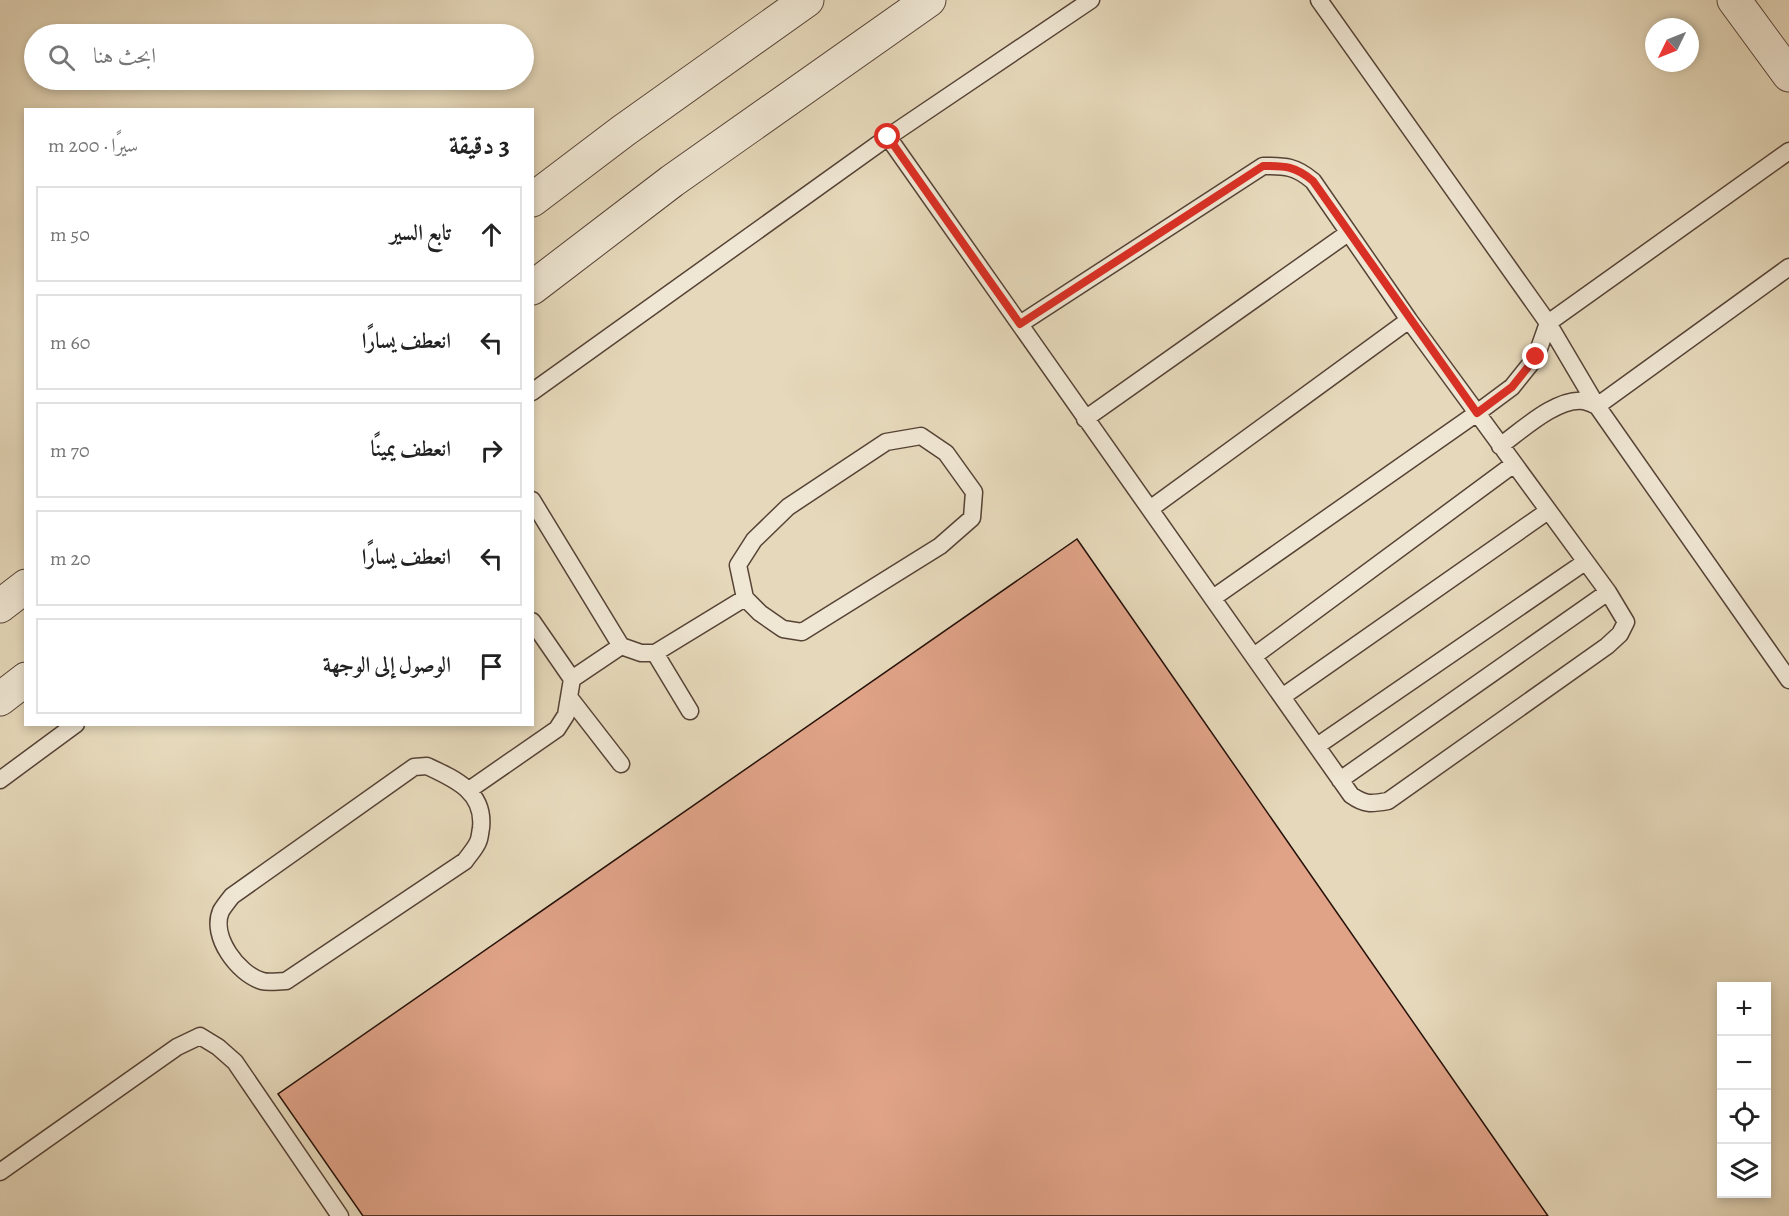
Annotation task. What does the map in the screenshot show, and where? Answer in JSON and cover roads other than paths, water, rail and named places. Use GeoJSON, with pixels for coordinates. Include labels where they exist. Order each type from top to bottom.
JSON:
{"type":"FeatureCollection","features":[{"type":"Feature","properties":{"kind":"street"},"geometry":{"type":"LineString","coordinates":[[534,198],[623,131],[807,0]]}},
{"type":"Feature","properties":{"kind":"street"},"geometry":{"type":"LineString","coordinates":[[534,286],[672,181],[929,0]]}},
{"type":"Feature","properties":{"kind":"street"},"geometry":{"type":"LineString","coordinates":[[1734,0],[1789,75]]}},
{"type":"Feature","properties":{"kind":"street"},"geometry":{"type":"LineString","coordinates":[[0,606],[24,588]]}},
{"type":"Feature","properties":{"kind":"street"},"geometry":{"type":"LineString","coordinates":[[0,699],[24,681]]}},
{"type":"Feature","properties":{"kind":"lane"},"geometry":{"type":"LineString","coordinates":[[534,391],[888,137],[1091,0]]}},
{"type":"Feature","properties":{"kind":"lane"},"geometry":{"type":"LineString","coordinates":[[1319,0],[1548,323],[1597,406],[1789,680]]}},
{"type":"Feature","properties":{"kind":"lane"},"geometry":{"type":"LineString","coordinates":[[888,137],[1340,780],[1351,795],[1361,803],[1388,801],[1620,634],[1626,622],[1608,592],[1409,320],[1313,181],[1301,171],[1283,166],[1263,166],[1020,324]]}},
{"type":"Feature","properties":{"kind":"lane"},"geometry":{"type":"LineString","coordinates":[[1213,598],[1512,387],[1536,357],[1548,323],[1789,151]]}},
{"type":"Feature","properties":{"kind":"lane"},"geometry":{"type":"LineString","coordinates":[[1085,419],[1348,233]]}},
{"type":"Feature","properties":{"kind":"lane"},"geometry":{"type":"LineString","coordinates":[[1597,406],[1789,267]]}},
{"type":"Feature","properties":{"kind":"lane"},"geometry":{"type":"LineString","coordinates":[[1150,509],[1409,320]]}},
{"type":"Feature","properties":{"kind":"lane"},"geometry":{"type":"LineString","coordinates":[[1500,446],[1549,411],[1568,402],[1584,401],[1597,406]]}},
{"type":"Feature","properties":{"kind":"lane"},"geometry":{"type":"LineString","coordinates":[[921,436],[946,453],[974,492],[972,518],[940,546],[802,632],[783,629],[760,613],[745,598],[738,565],[754,540],[788,507],[886,442],[921,436]]}},
{"type":"Feature","properties":{"kind":"lane"},"geometry":{"type":"LineString","coordinates":[[1254,656],[1514,464]]}},
{"type":"Feature","properties":{"kind":"lane"},"geometry":{"type":"LineString","coordinates":[[534,503],[621,646],[641,653],[655,653],[745,598]]}},
{"type":"Feature","properties":{"kind":"lane"},"geometry":{"type":"LineString","coordinates":[[1282,697],[1548,511]]}},
{"type":"Feature","properties":{"kind":"lane"},"geometry":{"type":"LineString","coordinates":[[1317,746],[1585,562]]}},
{"type":"Feature","properties":{"kind":"lane"},"geometry":{"type":"LineString","coordinates":[[1340,780],[1608,592]]}},
{"type":"Feature","properties":{"kind":"lane"},"geometry":{"type":"LineString","coordinates":[[469,790],[557,729],[566,715],[572,679],[534,624]]}},
{"type":"Feature","properties":{"kind":"lane"},"geometry":{"type":"LineString","coordinates":[[572,679],[621,646]]}},
{"type":"Feature","properties":{"kind":"lane"},"geometry":{"type":"LineString","coordinates":[[655,653],[690,711]]}},
{"type":"Feature","properties":{"kind":"lane"},"geometry":{"type":"LineString","coordinates":[[569,698],[621,764]]}},
{"type":"Feature","properties":{"kind":"lane"},"geometry":{"type":"LineString","coordinates":[[0,780],[73,726]]}},
{"type":"Feature","properties":{"kind":"lane"},"geometry":{"type":"LineString","coordinates":[[427,766],[445,774],[469,790],[479,805],[482,818],[479,840],[465,861],[285,981],[262,981],[238,967],[228,954],[219,931],[220,913],[232,896],[414,767],[427,766]]}},
{"type":"Feature","properties":{"kind":"lane"},"geometry":{"type":"LineString","coordinates":[[0,1172],[177,1047],[200,1036],[218,1047],[235,1062],[340,1216]]}}]}
